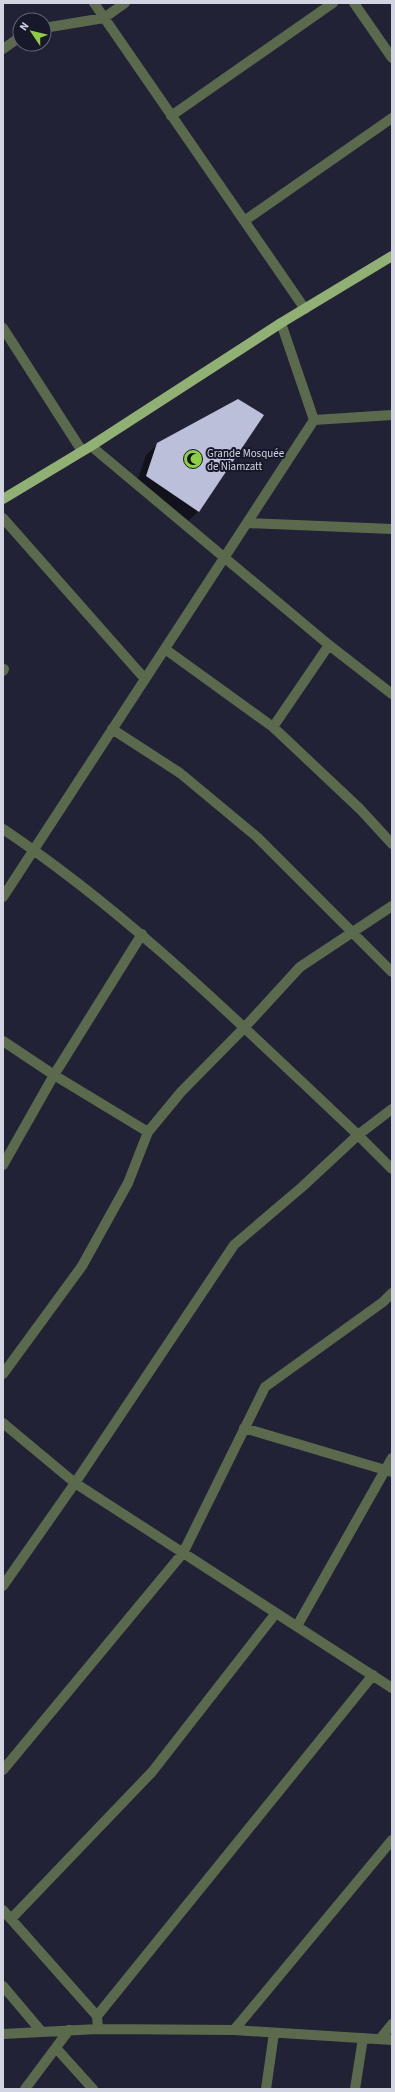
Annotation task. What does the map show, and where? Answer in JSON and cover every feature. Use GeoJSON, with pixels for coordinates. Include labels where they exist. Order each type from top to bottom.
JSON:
{"type":"FeatureCollection","features":[{"type":"Feature","properties":{"kind":"main road"},"geometry":{"type":"LineString","coordinates":[[3,499],[86,449],[281,323],[392,256]]}},
{"type":"Feature","properties":{"kind":"street"},"geometry":{"type":"LineString","coordinates":[[94,3],[305,309]]}},
{"type":"Feature","properties":{"kind":"street"},"geometry":{"type":"LineString","coordinates":[[52,27],[104,18],[125,3]]}},
{"type":"Feature","properties":{"kind":"street"},"geometry":{"type":"LineString","coordinates":[[171,116],[333,3]]}},
{"type":"Feature","properties":{"kind":"street"},"geometry":{"type":"LineString","coordinates":[[354,3],[392,58]]}},
{"type":"Feature","properties":{"kind":"street"},"geometry":{"type":"LineString","coordinates":[[3,49],[12,43]]}},
{"type":"Feature","properties":{"kind":"street"},"geometry":{"type":"LineString","coordinates":[[244,221],[392,118]]}},
{"type":"Feature","properties":{"kind":"street"},"geometry":{"type":"LineString","coordinates":[[281,323],[314,420]]}},
{"type":"Feature","properties":{"kind":"street"},"geometry":{"type":"LineString","coordinates":[[3,328],[86,449],[224,558],[328,645],[392,694]]}},
{"type":"Feature","properties":{"kind":"street"},"geometry":{"type":"LineString","coordinates":[[314,420],[392,415]]}},
{"type":"Feature","properties":{"kind":"street"},"geometry":{"type":"LineString","coordinates":[[3,897],[314,420]]}},
{"type":"Feature","properties":{"kind":"street"},"geometry":{"type":"LineString","coordinates":[[3,518],[145,679]]}},
{"type":"Feature","properties":{"kind":"street"},"geometry":{"type":"LineString","coordinates":[[247,523],[392,529]]}},
{"type":"Feature","properties":{"kind":"street"},"geometry":{"type":"LineString","coordinates":[[273,727],[328,645]]}},
{"type":"Feature","properties":{"kind":"street"},"geometry":{"type":"LineString","coordinates":[[165,649],[273,727],[360,809],[392,844]]}},
{"type":"Feature","properties":{"kind":"street"},"geometry":{"type":"LineString","coordinates":[[112,730],[180,773],[257,837],[392,972]]}},
{"type":"Feature","properties":{"kind":"street"},"geometry":{"type":"LineString","coordinates":[[3,829],[34,850],[142,934],[358,1135],[392,1170]]}},
{"type":"Feature","properties":{"kind":"street"},"geometry":{"type":"LineString","coordinates":[[3,1374],[82,1266],[128,1183],[148,1132],[181,1092],[244,1028],[300,967],[392,906]]}},
{"type":"Feature","properties":{"kind":"street"},"geometry":{"type":"LineString","coordinates":[[3,1165],[54,1075],[142,934]]}},
{"type":"Feature","properties":{"kind":"street"},"geometry":{"type":"LineString","coordinates":[[3,1040],[54,1075],[148,1132]]}},
{"type":"Feature","properties":{"kind":"street"},"geometry":{"type":"LineString","coordinates":[[3,1586],[75,1483],[234,1245],[302,1187],[358,1135],[392,1109]]}},
{"type":"Feature","properties":{"kind":"street"},"geometry":{"type":"LineString","coordinates":[[3,1770],[183,1552],[266,1386],[383,1302],[392,1293]]}},
{"type":"Feature","properties":{"kind":"street"},"geometry":{"type":"LineString","coordinates":[[3,1423],[75,1483],[373,1676],[391,1686]]}},
{"type":"Feature","properties":{"kind":"street"},"geometry":{"type":"LineString","coordinates":[[244,1428],[389,1471]]}},
{"type":"Feature","properties":{"kind":"street"},"geometry":{"type":"LineString","coordinates":[[297,1626],[389,1471],[392,1458]]}},
{"type":"Feature","properties":{"kind":"street"},"geometry":{"type":"LineString","coordinates":[[11,1919],[152,1772],[276,1613]]}},
{"type":"Feature","properties":{"kind":"street"},"geometry":{"type":"LineString","coordinates":[[97,2016],[373,1676]]}},
{"type":"Feature","properties":{"kind":"street"},"geometry":{"type":"LineString","coordinates":[[234,2030],[392,1840]]}},
{"type":"Feature","properties":{"kind":"street"},"geometry":{"type":"LineString","coordinates":[[3,1910],[97,2016],[98,2029]]}},
{"type":"Feature","properties":{"kind":"street"},"geometry":{"type":"LineString","coordinates":[[3,1986],[41,2031]]}},
{"type":"Feature","properties":{"kind":"street"},"geometry":{"type":"LineString","coordinates":[[380,2039],[392,2024]]}},
{"type":"Feature","properties":{"kind":"street"},"geometry":{"type":"LineString","coordinates":[[3,2034],[98,2029],[234,2030],[392,2040]]}},
{"type":"Feature","properties":{"kind":"street"},"geometry":{"type":"LineString","coordinates":[[25,2089],[70,2030]]}},
{"type":"Feature","properties":{"kind":"street"},"geometry":{"type":"LineString","coordinates":[[266,2089],[274,2033]]}},
{"type":"Feature","properties":{"kind":"street"},"geometry":{"type":"LineString","coordinates":[[355,2089],[363,2038]]}},
{"type":"Feature","properties":{"kind":"street"},"geometry":{"type":"LineString","coordinates":[[56,2048],[93,2089]]}},
{"type":"Feature","properties":{"kind":"building","name":"Grande Mosquée de Niamzatt"},"geometry":{"type":"Polygon","coordinates":[[[238,399],[264,415],[199,512],[146,476],[157,443],[238,399]]]}},
{"type":"Feature","properties":{"kind":"place","name":"Grande Mosquée de Niamzatt"},"geometry":{"type":"Point","coordinates":[193,459]}}]}
